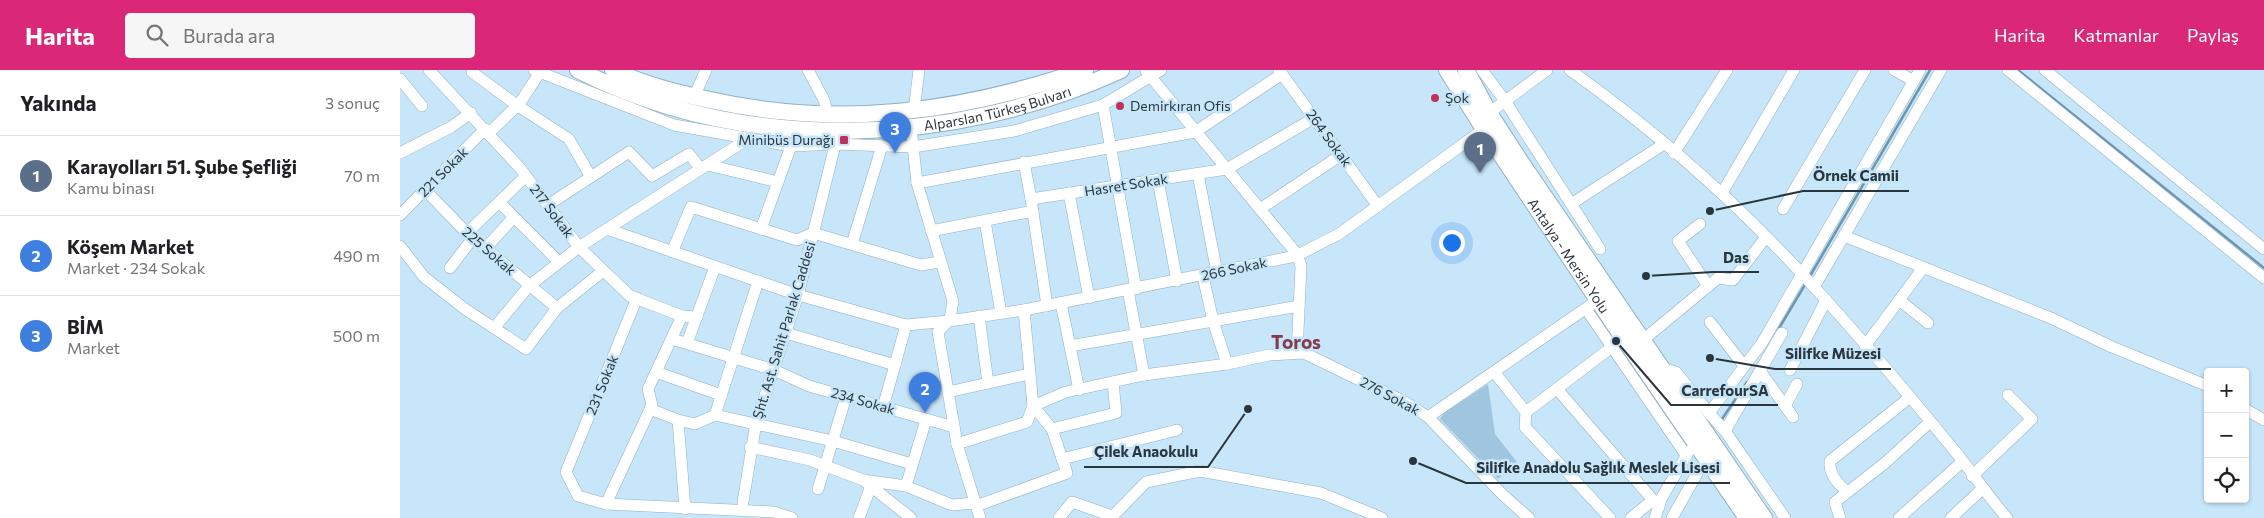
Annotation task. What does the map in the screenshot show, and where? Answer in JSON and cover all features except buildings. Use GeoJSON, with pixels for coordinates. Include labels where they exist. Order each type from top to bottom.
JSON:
{"type":"FeatureCollection","features":[{"type":"Feature","properties":{"kind":"highway","name":"Alparslan Türkeş Bulvarı"},"geometry":{"type":"LineString","coordinates":[[578,70],[620,89],[660,103],[708,115],[837,137],[981,118],[1044,101],[1081,88],[1121,70]]}},
{"type":"Feature","properties":{"kind":"highway","name":"Alparslan Türkeş Bulvarı"},"geometry":{"type":"LineString","coordinates":[[613,70],[662,89],[694,96],[774,112],[828,116],[872,115],[914,111],[981,100],[1038,86],[1086,70]]}},
{"type":"Feature","properties":{"kind":"highway","name":"Antalya - Mersin Yolu"},"geometry":{"type":"LineString","coordinates":[[1447,70],[1592,305],[1702,427]]}},
{"type":"Feature","properties":{"kind":"highway","name":"Antalya - Mersin Yolu"},"geometry":{"type":"LineString","coordinates":[[1466,70],[1489,113],[1702,427]]}},
{"type":"Feature","properties":{"kind":"highway"},"geometry":{"type":"LineString","coordinates":[[1702,427],[1709,461],[1747,518]]}},
{"type":"Feature","properties":{"kind":"highway"},"geometry":{"type":"LineString","coordinates":[[1709,461],[1764,518]]}},
{"type":"Feature","properties":{"kind":"street","name":"217 Sokak"},"geometry":{"type":"LineString","coordinates":[[429,70],[471,113],[526,176],[579,247],[630,296],[682,316],[697,317]]}},
{"type":"Feature","properties":{"kind":"street"},"geometry":{"type":"LineString","coordinates":[[694,96],[706,70]]}},
{"type":"Feature","properties":{"kind":"street"},"geometry":{"type":"LineString","coordinates":[[808,70],[824,100],[828,116]]}},
{"type":"Feature","properties":{"kind":"street"},"geometry":{"type":"LineString","coordinates":[[914,111],[919,70]]}},
{"type":"Feature","properties":{"kind":"street"},"geometry":{"type":"LineString","coordinates":[[537,71],[674,125],[791,146],[837,137],[882,146],[912,147],[1014,131],[1103,105],[1147,73],[1161,70]]}},
{"type":"Feature","properties":{"kind":"street"},"geometry":{"type":"LineString","coordinates":[[1482,70],[1505,101],[1600,249]]}},
{"type":"Feature","properties":{"kind":"street"},"geometry":{"type":"LineString","coordinates":[[1489,113],[1547,70]]}},
{"type":"Feature","properties":{"kind":"street"},"geometry":{"type":"LineString","coordinates":[[1570,70],[1612,100],[1722,193],[1766,237],[1826,300],[1930,422],[2007,518]]}},
{"type":"Feature","properties":{"kind":"street"},"geometry":{"type":"LineString","coordinates":[[1674,153],[1727,70]]}},
{"type":"Feature","properties":{"kind":"street"},"geometry":{"type":"LineString","coordinates":[[1722,193],[1794,70]]}},
{"type":"Feature","properties":{"kind":"street"},"geometry":{"type":"LineString","coordinates":[[1783,209],[1866,70]]}},
{"type":"Feature","properties":{"kind":"street"},"geometry":{"type":"LineString","coordinates":[[1894,70],[1914,81]]}},
{"type":"Feature","properties":{"kind":"street"},"geometry":{"type":"LineString","coordinates":[[1631,518],[1656,508],[1702,427],[1744,366],[1762,344],[1920,70]]}},
{"type":"Feature","properties":{"kind":"street"},"geometry":{"type":"LineString","coordinates":[[1814,287],[1941,70]]}},
{"type":"Feature","properties":{"kind":"street"},"geometry":{"type":"LineString","coordinates":[[2008,70],[2264,278]]}},
{"type":"Feature","properties":{"kind":"street"},"geometry":{"type":"LineString","coordinates":[[2045,70],[2264,249]]}},
{"type":"Feature","properties":{"kind":"street","name":"221 Sokak"},"geometry":{"type":"LineString","coordinates":[[400,215],[487,131],[518,106],[537,71]]}},
{"type":"Feature","properties":{"kind":"street"},"geometry":{"type":"LineString","coordinates":[[472,72],[518,106],[570,139],[591,177]]}},
{"type":"Feature","properties":{"kind":"street"},"geometry":{"type":"LineString","coordinates":[[916,183],[1196,132],[1280,72]]}},
{"type":"Feature","properties":{"kind":"street","name":"264 Sokak"},"geometry":{"type":"LineString","coordinates":[[1280,72],[1378,206]]}},
{"type":"Feature","properties":{"kind":"street"},"geometry":{"type":"LineString","coordinates":[[1033,406],[1079,390],[1144,375],[1227,364],[1269,355],[1301,353],[1299,306],[1301,266],[1297,256],[1147,73]]}},
{"type":"Feature","properties":{"kind":"street"},"geometry":{"type":"LineString","coordinates":[[400,79],[422,106]]}},
{"type":"Feature","properties":{"kind":"street"},"geometry":{"type":"LineString","coordinates":[[1103,105],[1118,186],[1132,289],[1135,335],[1144,375]]}},
{"type":"Feature","properties":{"kind":"street"},"geometry":{"type":"LineString","coordinates":[[400,153],[451,127],[471,113]]}},
{"type":"Feature","properties":{"kind":"street","name":"Hasret Sokak"},"geometry":{"type":"LineString","coordinates":[[1031,199],[1227,169],[1314,118]]}},
{"type":"Feature","properties":{"kind":"street"},"geometry":{"type":"LineString","coordinates":[[911,128],[916,183],[953,301],[949,321],[938,332],[957,444],[980,518]]}},
{"type":"Feature","properties":{"kind":"street","name":"266 Sokak"},"geometry":{"type":"LineString","coordinates":[[906,325],[949,321],[1047,306],[1297,256],[1339,234],[1484,129]]}},
{"type":"Feature","properties":{"kind":"street","name":"Şht. Ast. Sahit Parlak Caddesi"},"geometry":{"type":"LineString","coordinates":[[742,502],[750,447],[756,423],[798,295],[837,137]]}},
{"type":"Feature","properties":{"kind":"street"},"geometry":{"type":"LineString","coordinates":[[494,328],[529,286],[579,247],[749,138]]}},
{"type":"Feature","properties":{"kind":"street"},"geometry":{"type":"LineString","coordinates":[[1571,204],[1664,144]]}},
{"type":"Feature","properties":{"kind":"street"},"geometry":{"type":"LineString","coordinates":[[761,229],[791,146]]}},
{"type":"Feature","properties":{"kind":"street"},"geometry":{"type":"LineString","coordinates":[[852,244],[882,146]]}},
{"type":"Feature","properties":{"kind":"street"},"geometry":{"type":"LineString","coordinates":[[548,206],[629,152],[652,176],[689,154],[704,167],[778,182]]}},
{"type":"Feature","properties":{"kind":"street"},"geometry":{"type":"LineString","coordinates":[[1260,209],[1341,155]]}},
{"type":"Feature","properties":{"kind":"street"},"geometry":{"type":"LineString","coordinates":[[1024,162],[1047,306]]}},
{"type":"Feature","properties":{"kind":"street"},"geometry":{"type":"LineString","coordinates":[[1198,174],[1217,273]]}},
{"type":"Feature","properties":{"kind":"street"},"geometry":{"type":"LineString","coordinates":[[450,268],[470,236],[499,202],[526,176]]}},
{"type":"Feature","properties":{"kind":"street"},"geometry":{"type":"LineString","coordinates":[[1158,180],[1177,281]]}},
{"type":"Feature","properties":{"kind":"street","name":"225 Sokak"},"geometry":{"type":"LineString","coordinates":[[425,190],[470,236],[557,308]]}},
{"type":"Feature","properties":{"kind":"street"},"geometry":{"type":"LineString","coordinates":[[1070,193],[1089,298]]}},
{"type":"Feature","properties":{"kind":"street"},"geometry":{"type":"LineString","coordinates":[[499,202],[560,262]]}},
{"type":"Feature","properties":{"kind":"street"},"geometry":{"type":"LineString","coordinates":[[672,252],[691,207],[797,240],[813,233],[921,265],[940,262]]}},
{"type":"Feature","properties":{"kind":"street"},"geometry":{"type":"LineString","coordinates":[[931,231],[1033,211]]}},
{"type":"Feature","properties":{"kind":"street"},"geometry":{"type":"LineString","coordinates":[[486,249],[514,217]]}},
{"type":"Feature","properties":{"kind":"street"},"geometry":{"type":"LineString","coordinates":[[985,220],[1001,313]]}},
{"type":"Feature","properties":{"kind":"street"},"geometry":{"type":"LineString","coordinates":[[1700,224],[1678,241],[1708,286]]}},
{"type":"Feature","properties":{"kind":"street"},"geometry":{"type":"LineString","coordinates":[[607,229],[798,295],[906,325],[883,407]]}},
{"type":"Feature","properties":{"kind":"street"},"geometry":{"type":"LineString","coordinates":[[1844,236],[2051,318],[2112,347],[2204,384]]}},
{"type":"Feature","properties":{"kind":"street"},"geometry":{"type":"LineString","coordinates":[[1649,335],[1718,278],[1733,280],[1766,237]]}},
{"type":"Feature","properties":{"kind":"street"},"geometry":{"type":"LineString","coordinates":[[400,246],[424,277],[465,309],[526,349],[557,308],[604,271]]}},
{"type":"Feature","properties":{"kind":"street"},"geometry":{"type":"LineString","coordinates":[[687,343],[715,267]]}},
{"type":"Feature","properties":{"kind":"street"},"geometry":{"type":"LineString","coordinates":[[1865,346],[1923,268]]}},
{"type":"Feature","properties":{"kind":"street"},"geometry":{"type":"LineString","coordinates":[[1203,276],[1213,322],[1227,364]]}},
{"type":"Feature","properties":{"kind":"street"},"geometry":{"type":"LineString","coordinates":[[715,415],[758,281]]}},
{"type":"Feature","properties":{"kind":"street","name":"231 Sokak"},"geometry":{"type":"LineString","coordinates":[[606,504],[578,496],[566,472],[637,298]]}},
{"type":"Feature","properties":{"kind":"street"},"geometry":{"type":"LineString","coordinates":[[1790,370],[1826,300]]}},
{"type":"Feature","properties":{"kind":"street"},"geometry":{"type":"LineString","coordinates":[[1899,300],[1928,322]]}},
{"type":"Feature","properties":{"kind":"street"},"geometry":{"type":"LineString","coordinates":[[1061,303],[1079,390]]}},
{"type":"Feature","properties":{"kind":"street"},"geometry":{"type":"LineString","coordinates":[[1428,417],[1592,305],[1612,347],[1686,456]]}},
{"type":"Feature","properties":{"kind":"street"},"geometry":{"type":"LineString","coordinates":[[1070,346],[1299,306]]}},
{"type":"Feature","properties":{"kind":"street"},"geometry":{"type":"LineString","coordinates":[[957,444],[1027,422],[1033,406],[1024,310]]}},
{"type":"Feature","properties":{"kind":"street"},"geometry":{"type":"LineString","coordinates":[[682,316],[648,389],[652,405],[606,504],[685,508],[792,518]]}},
{"type":"Feature","properties":{"kind":"street"},"geometry":{"type":"LineString","coordinates":[[979,316],[988,383]]}},
{"type":"Feature","properties":{"kind":"street"},"geometry":{"type":"LineString","coordinates":[[1710,322],[1744,366]]}},
{"type":"Feature","properties":{"kind":"street"},"geometry":{"type":"LineString","coordinates":[[786,333],[895,365]]}},
{"type":"Feature","properties":{"kind":"street"},"geometry":{"type":"LineString","coordinates":[[1725,431],[1782,333]]}},
{"type":"Feature","properties":{"kind":"street","name":"234 Sokak"},"geometry":{"type":"LineString","coordinates":[[672,338],[774,370],[809,386],[954,427]]}},
{"type":"Feature","properties":{"kind":"street"},"geometry":{"type":"LineString","coordinates":[[1526,412],[1612,347]]}},
{"type":"Feature","properties":{"kind":"street","name":"276 Sokak"},"geometry":{"type":"LineString","coordinates":[[1301,353],[1404,402],[1428,417],[1503,495],[1529,518]]}},
{"type":"Feature","properties":{"kind":"street"},"geometry":{"type":"LineString","coordinates":[[1760,371],[1792,416]]}},
{"type":"Feature","properties":{"kind":"street"},"geometry":{"type":"LineString","coordinates":[[656,372],[721,395]]}},
{"type":"Feature","properties":{"kind":"street"},"geometry":{"type":"LineString","coordinates":[[1494,372],[1526,412],[1525,427],[1610,518]]}},
{"type":"Feature","properties":{"kind":"street"},"geometry":{"type":"LineString","coordinates":[[948,392],[1029,374]]}},
{"type":"Feature","properties":{"kind":"street"},"geometry":{"type":"LineString","coordinates":[[1052,429],[1116,412],[1113,382]]}},
{"type":"Feature","properties":{"kind":"street"},"geometry":{"type":"LineString","coordinates":[[1785,406],[1797,384]]}},
{"type":"Feature","properties":{"kind":"street"},"geometry":{"type":"LineString","coordinates":[[1557,389],[1656,508]]}},
{"type":"Feature","properties":{"kind":"street"},"geometry":{"type":"LineString","coordinates":[[1972,476],[2032,419],[2008,395]]}},
{"type":"Feature","properties":{"kind":"street"},"geometry":{"type":"LineString","coordinates":[[818,490],[846,397]]}},
{"type":"Feature","properties":{"kind":"street"},"geometry":{"type":"LineString","coordinates":[[1846,491],[1833,477],[1829,469],[1830,461],[1909,398]]}},
{"type":"Feature","properties":{"kind":"street"},"geometry":{"type":"LineString","coordinates":[[867,483],[906,486],[952,505],[975,504],[1067,473],[1052,429],[1033,406]]}},
{"type":"Feature","properties":{"kind":"street"},"geometry":{"type":"LineString","coordinates":[[650,408],[678,420],[695,424],[715,415],[756,423],[833,441],[912,464]]}},
{"type":"Feature","properties":{"kind":"street"},"geometry":{"type":"LineString","coordinates":[[2249,411],[2264,420]]}},
{"type":"Feature","properties":{"kind":"street"},"geometry":{"type":"LineString","coordinates":[[678,420],[685,508]]}},
{"type":"Feature","properties":{"kind":"street"},"geometry":{"type":"LineString","coordinates":[[906,486],[926,420]]}},
{"type":"Feature","properties":{"kind":"street"},"geometry":{"type":"LineString","coordinates":[[1840,518],[1835,502],[1846,491],[1885,463],[1930,422]]}},
{"type":"Feature","properties":{"kind":"street"},"geometry":{"type":"LineString","coordinates":[[1702,427],[1725,431],[1785,518]]}},
{"type":"Feature","properties":{"kind":"street"},"geometry":{"type":"LineString","coordinates":[[1062,459],[1177,430]]}},
{"type":"Feature","properties":{"kind":"street"},"geometry":{"type":"LineString","coordinates":[[750,447],[825,466],[867,483],[911,518]]}},
{"type":"Feature","properties":{"kind":"street"},"geometry":{"type":"LineString","coordinates":[[1672,518],[1709,461]]}},
{"type":"Feature","properties":{"kind":"street"},"geometry":{"type":"LineString","coordinates":[[1899,518],[1962,462]]}},
{"type":"Feature","properties":{"kind":"street"},"geometry":{"type":"LineString","coordinates":[[1059,518],[1072,502],[1112,517],[1146,482],[1200,471],[1321,493],[1382,518]]}},
{"type":"Feature","properties":{"kind":"street"},"geometry":{"type":"LineString","coordinates":[[859,518],[867,483]]}},
{"type":"Feature","properties":{"kind":"street"},"geometry":{"type":"LineString","coordinates":[[1951,518],[1982,489]]}},
{"type":"Feature","properties":{"kind":"shaded area"},"geometry":{"type":"Polygon","coordinates":[[[1488,384],[1495,434],[1517,462],[1498,479],[1440,419],[1444,413],[1488,384]]]}},
{"type":"Feature","properties":{"kind":"waterway"},"geometry":{"type":"LineString","coordinates":[[1810,276],[1930,70]]}},
{"type":"Feature","properties":{"kind":"waterway"},"geometry":{"type":"LineString","coordinates":[[2018,70],[2264,268]]}},
{"type":"Feature","properties":{"kind":"waterway"},"geometry":{"type":"LineString","coordinates":[[1778,330],[1806,283]]}},
{"type":"Feature","properties":{"kind":"waterway"},"geometry":{"type":"LineString","coordinates":[[1722,419],[1747,382]]}},
{"type":"Feature","properties":{"kind":"place","name":"Şok"},"geometry":{"type":"Point","coordinates":[1435,98]}},
{"type":"Feature","properties":{"kind":"place","name":"Demirkıran Ofis"},"geometry":{"type":"Point","coordinates":[1120,106]}},
{"type":"Feature","properties":{"kind":"place","name":"Minibüs Durağı"},"geometry":{"type":"Point","coordinates":[844,140]}},
{"type":"Feature","properties":{"kind":"place","name":"BİM"},"geometry":{"type":"Point","coordinates":[895,153]}},
{"type":"Feature","properties":{"kind":"place","name":"Karayolları 51. Şube Şefliği"},"geometry":{"type":"Point","coordinates":[1480,173]}},
{"type":"Feature","properties":{"kind":"place","name":"Örnek Camii"},"geometry":{"type":"Point","coordinates":[1710,211]}},
{"type":"Feature","properties":{"kind":"place","name":"Das"},"geometry":{"type":"Point","coordinates":[1646,276]}},
{"type":"Feature","properties":{"kind":"place","name":"CarrefourSA"},"geometry":{"type":"Point","coordinates":[1616,341]}},
{"type":"Feature","properties":{"kind":"place","name":"Silifke Müzesi"},"geometry":{"type":"Point","coordinates":[1710,358]}},
{"type":"Feature","properties":{"kind":"place","name":"Çilek Anaokulu"},"geometry":{"type":"Point","coordinates":[1248,409]}},
{"type":"Feature","properties":{"kind":"place","name":"Köşem Market"},"geometry":{"type":"Point","coordinates":[925,413]}},
{"type":"Feature","properties":{"kind":"place","name":"Silifke Anadolu Sağlık Meslek Lisesi"},"geometry":{"type":"Point","coordinates":[1413,461]}},
{"type":"Feature","properties":{"kind":"district","name":"Toros"},"geometry":{"type":"Point","coordinates":[1296,342]}}]}
